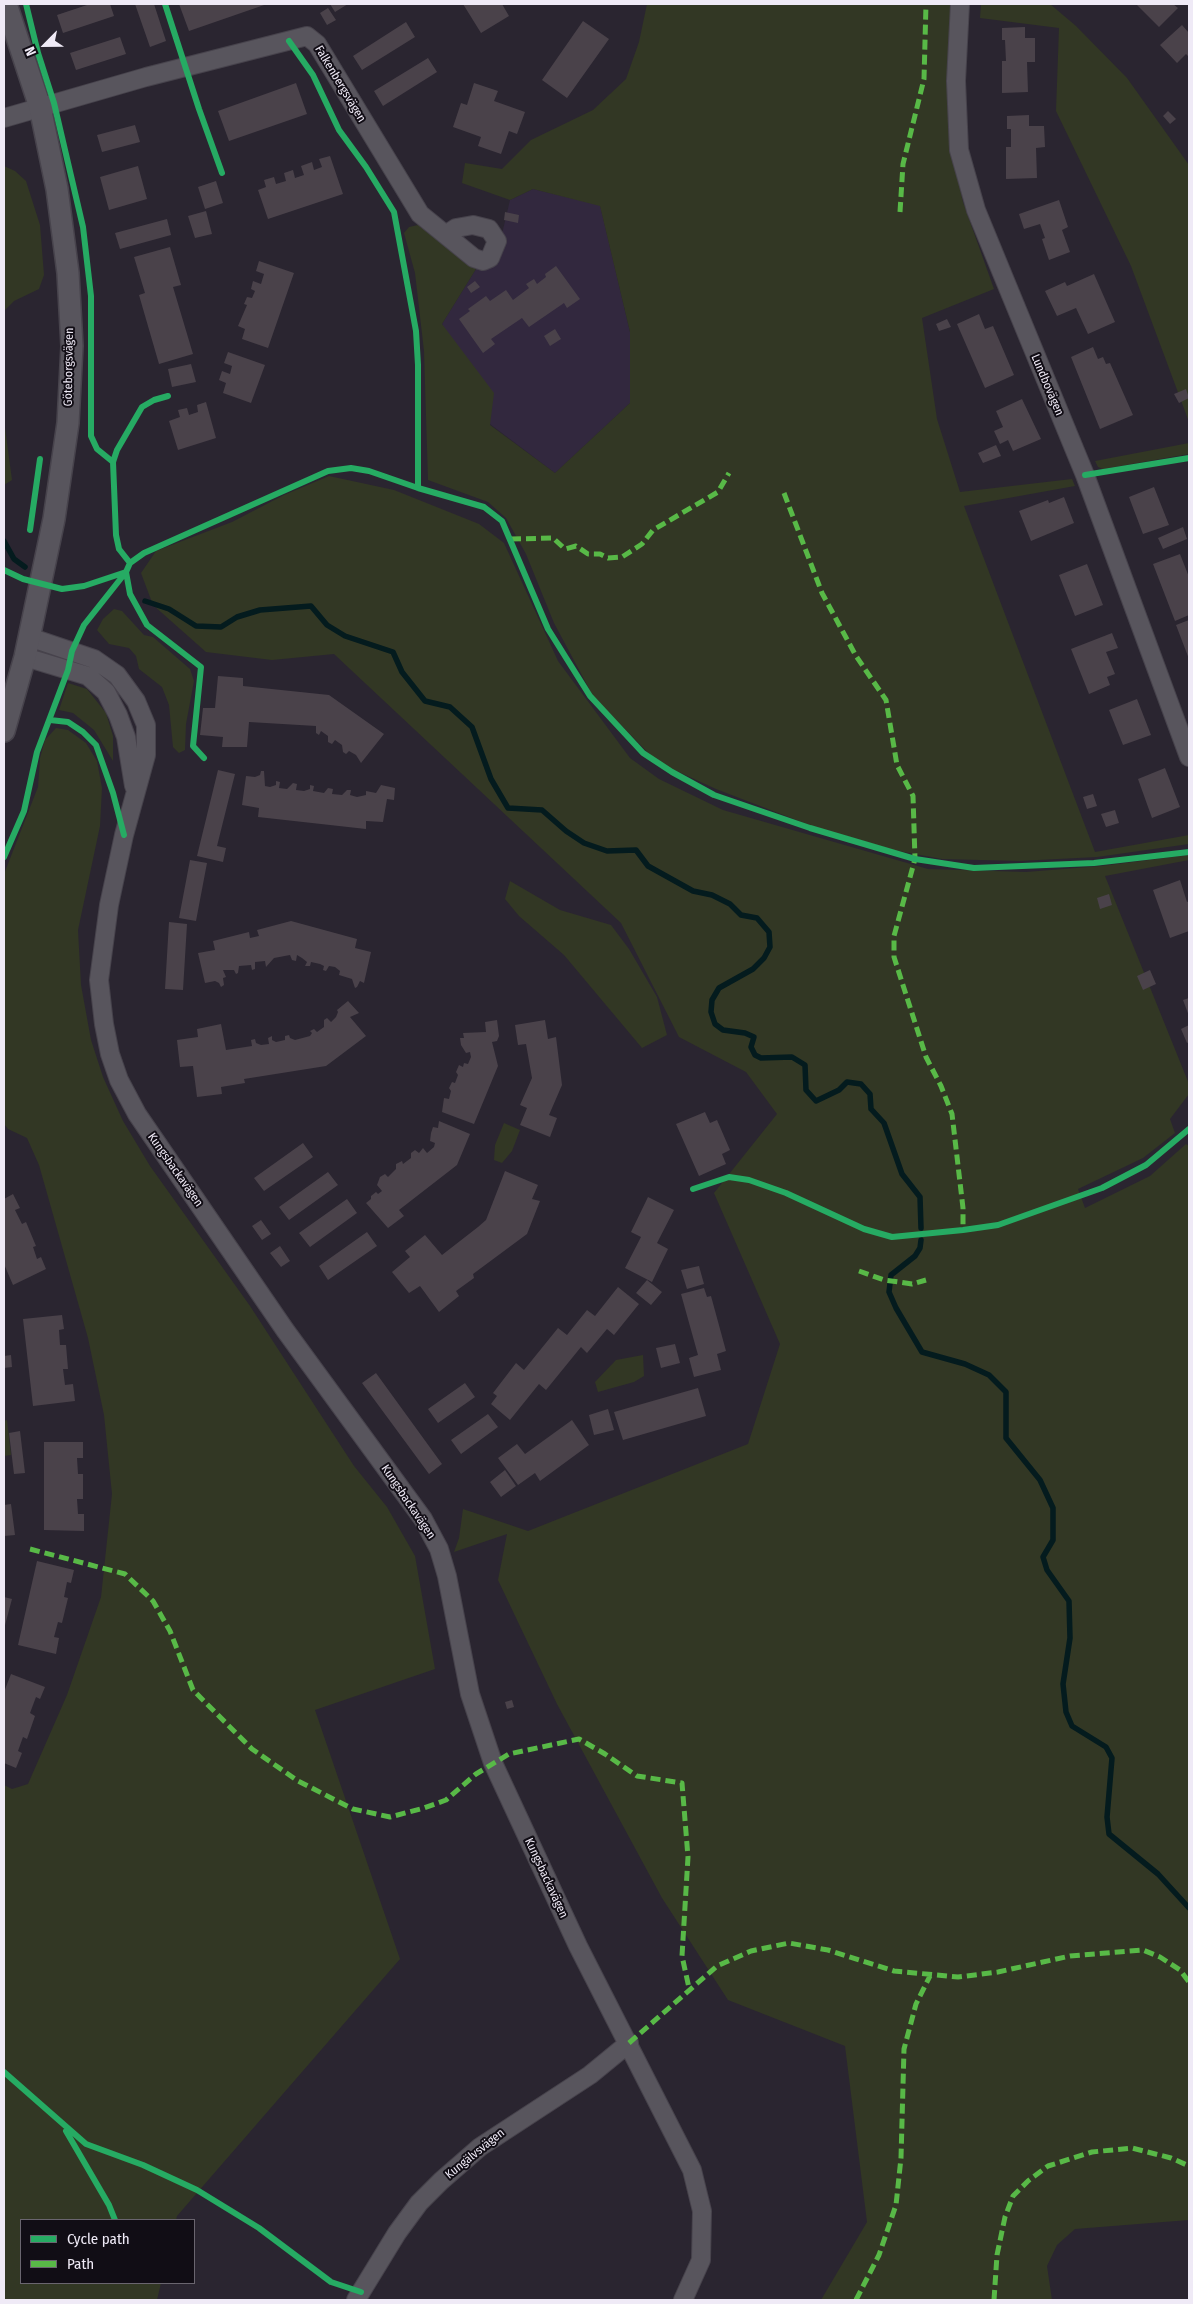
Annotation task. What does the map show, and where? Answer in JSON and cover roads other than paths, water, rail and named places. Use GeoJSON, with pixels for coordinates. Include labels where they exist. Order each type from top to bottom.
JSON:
{"type":"FeatureCollection","features":[{"type":"Feature","properties":{"kind":"street","name":"Göteborgsvägen"},"geometry":{"type":"LineString","coordinates":[[4,731],[27,648],[61,476],[68,422],[72,346],[68,273],[57,190],[40,107],[6,4]]}},
{"type":"Feature","properties":{"kind":"street","name":"Lundbovägen"},"geometry":{"type":"LineString","coordinates":[[960,4],[956,81],[959,150],[976,210],[1085,475],[1189,757]]}},
{"type":"Feature","properties":{"kind":"street","name":"Falkenbergsvägen"},"geometry":{"type":"LineString","coordinates":[[40,107],[146,77],[307,36],[317,44],[410,201],[420,214],[446,234]]}},
{"type":"Feature","properties":{"kind":"street"},"geometry":{"type":"LineString","coordinates":[[4,118],[40,107]]}},
{"type":"Feature","properties":{"kind":"street","name":"Kungsbackavägen"},"geometry":{"type":"LineString","coordinates":[[27,648],[94,659],[117,675],[136,701],[146,725],[146,755],[135,791],[108,905],[99,980],[104,1024],[110,1054],[119,1080],[142,1122],[285,1330],[432,1534],[447,1576],[470,1694],[493,1764],[578,1946],[692,2170],[702,2211],[701,2260],[683,2300]]}},
{"type":"Feature","properties":{"kind":"street","name":"Kungälvsvägen"},"geometry":{"type":"LineString","coordinates":[[356,2300],[397,2233],[419,2203],[441,2181],[480,2147],[590,2075],[629,2043]]}},
{"type":"Feature","properties":{"kind":"waterway"},"geometry":{"type":"LineString","coordinates":[[4,541],[14,559],[25,567]]}},
{"type":"Feature","properties":{"kind":"waterway"},"geometry":{"type":"LineString","coordinates":[[145,601],[169,609],[196,626],[221,627],[237,617],[260,610],[311,606],[327,625],[345,636],[393,652],[402,672],[425,701],[450,707],[472,727],[491,779],[508,808],[542,810],[566,831],[584,843],[607,851],[636,850],[648,866],[693,891],[712,895],[730,904],[741,915],[757,918],[769,932],[770,947],[764,958],[753,969],[719,988],[712,1000],[711,1012],[715,1024],[723,1030],[745,1033],[754,1037],[751,1047],[755,1055],[761,1058],[792,1057],[805,1065],[806,1090],[816,1101],[839,1090],[847,1082],[861,1084],[870,1094],[871,1109],[884,1123],[902,1174],[920,1197],[921,1228]]}},
{"type":"Feature","properties":{"kind":"waterway"},"geometry":{"type":"LineString","coordinates":[[921,1240],[920,1248],[915,1256],[891,1275],[889,1292],[896,1308],[922,1352],[965,1364],[989,1375],[1006,1392],[1006,1438],[1040,1480],[1053,1508],[1053,1540],[1043,1557],[1047,1570],[1069,1601],[1070,1638],[1063,1684],[1066,1712],[1072,1726],[1106,1747],[1112,1758],[1107,1817],[1109,1834],[1158,1874],[1189,1908]]}}]}
